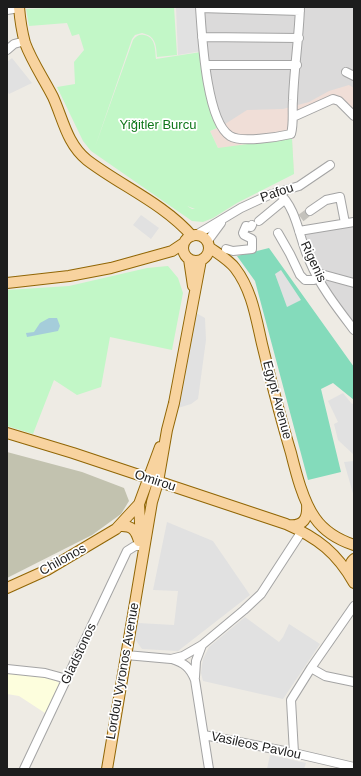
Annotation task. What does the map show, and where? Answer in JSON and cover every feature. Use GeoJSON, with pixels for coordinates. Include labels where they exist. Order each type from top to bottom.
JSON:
{"type":"FeatureCollection","features":[{"type":"Feature","properties":{"kind":"main road"},"geometry":{"type":"LineString","coordinates":[[19,8],[25,41],[31,56],[53,97],[67,134],[75,148],[86,160],[160,207],[180,223],[190,238]]}},
{"type":"Feature","properties":{"kind":"main road"},"geometry":{"type":"LineString","coordinates":[[190,238],[184,251],[189,259],[194,294]]}},
{"type":"Feature","properties":{"kind":"main road"},"geometry":{"type":"LineString","coordinates":[[7,283],[69,276],[111,268],[172,252],[190,238],[203,238],[208,244],[207,254],[201,260],[174,403],[167,430]]}},
{"type":"Feature","properties":{"kind":"main road","name":"Egypt Avenue"},"geometry":{"type":"LineString","coordinates":[[208,244],[234,266],[247,287],[253,303],[275,396],[295,468],[314,517],[332,535],[344,542],[354,545]]}},
{"type":"Feature","properties":{"kind":"main road"},"geometry":{"type":"LineString","coordinates":[[189,259],[195,261],[201,260]]}},
{"type":"Feature","properties":{"kind":"main road","name":"Lordou Vyronos Avenue"},"geometry":{"type":"LineString","coordinates":[[140,573],[141,534],[139,504],[167,430]]}},
{"type":"Feature","properties":{"kind":"main road","name":"Lordou Vyronos Avenue"},"geometry":{"type":"LineString","coordinates":[[107,769],[152,502],[158,482],[167,430]]}},
{"type":"Feature","properties":{"kind":"main road","name":"Omirou"},"geometry":{"type":"LineString","coordinates":[[7,433],[148,478],[286,524],[302,531]]}},
{"type":"Feature","properties":{"kind":"main road","name":"Chilonos"},"geometry":{"type":"LineString","coordinates":[[7,588],[47,570],[139,516],[152,502]]}},
{"type":"Feature","properties":{"kind":"main road"},"geometry":{"type":"LineString","coordinates":[[286,524],[296,525],[304,520],[307,515],[307,502]]}},
{"type":"Feature","properties":{"kind":"main road"},"geometry":{"type":"LineString","coordinates":[[120,527],[139,504]]}},
{"type":"Feature","properties":{"kind":"main road"},"geometry":{"type":"LineString","coordinates":[[120,527],[129,526],[134,529],[140,546]]}},
{"type":"Feature","properties":{"kind":"main road"},"geometry":{"type":"LineString","coordinates":[[302,531],[320,531],[332,535]]}},
{"type":"Feature","properties":{"kind":"main road"},"geometry":{"type":"LineString","coordinates":[[302,531],[323,544],[341,563],[353,582]]}},
{"type":"Feature","properties":{"kind":"main road"},"geometry":{"type":"LineString","coordinates":[[353,582],[350,567],[354,559]]}},
{"type":"Feature","properties":{"kind":"street"},"geometry":{"type":"LineString","coordinates":[[200,7],[300,9],[292,101],[293,117],[291,134],[279,137],[244,139],[234,138],[227,134],[214,108],[210,94],[202,37],[200,7]]}},
{"type":"Feature","properties":{"kind":"street"},"geometry":{"type":"LineString","coordinates":[[7,10],[19,8]]}},
{"type":"Feature","properties":{"kind":"street"},"geometry":{"type":"LineString","coordinates":[[202,37],[298,38]]}},
{"type":"Feature","properties":{"kind":"street"},"geometry":{"type":"LineString","coordinates":[[7,50],[14,44],[25,41]]}},
{"type":"Feature","properties":{"kind":"street"},"geometry":{"type":"LineString","coordinates":[[206,65],[296,65]]}},
{"type":"Feature","properties":{"kind":"street"},"geometry":{"type":"LineString","coordinates":[[346,72],[354,76]]}},
{"type":"Feature","properties":{"kind":"street"},"geometry":{"type":"LineString","coordinates":[[293,117],[333,99],[339,101],[354,116]]}},
{"type":"Feature","properties":{"kind":"street","name":"Pafou"},"geometry":{"type":"LineString","coordinates":[[190,238],[223,220],[241,208],[269,194],[299,186],[330,166]]}},
{"type":"Feature","properties":{"kind":"street","name":"Rigenis"},"geometry":{"type":"LineString","coordinates":[[278,192],[298,219],[299,231],[304,249],[317,277],[354,330]]}},
{"type":"Feature","properties":{"kind":"street"},"geometry":{"type":"LineString","coordinates":[[310,211],[326,200],[340,197],[345,223]]}},
{"type":"Feature","properties":{"kind":"street"},"geometry":{"type":"LineString","coordinates":[[226,249],[233,251],[252,249],[252,239],[243,233],[246,226],[251,227],[282,202]]}},
{"type":"Feature","properties":{"kind":"street","name":"Pafou"},"geometry":{"type":"LineString","coordinates":[[208,244],[223,220]]}},
{"type":"Feature","properties":{"kind":"street"},"geometry":{"type":"LineString","coordinates":[[299,231],[354,222]]}},
{"type":"Feature","properties":{"kind":"street"},"geometry":{"type":"LineString","coordinates":[[278,233],[300,275],[305,280],[314,280],[321,274],[354,282]]}},
{"type":"Feature","properties":{"kind":"street"},"geometry":{"type":"LineString","coordinates":[[171,659],[183,656],[202,645],[249,606],[261,594],[302,531]]}},
{"type":"Feature","properties":{"kind":"street","name":"Gladstonos"},"geometry":{"type":"LineString","coordinates":[[24,769],[127,551],[135,546],[140,546]]}},
{"type":"Feature","properties":{"kind":"street"},"geometry":{"type":"LineString","coordinates":[[294,753],[292,700],[311,668],[353,608]]}},
{"type":"Feature","properties":{"kind":"street"},"geometry":{"type":"LineString","coordinates":[[202,645],[196,661],[195,680],[210,769]]}},
{"type":"Feature","properties":{"kind":"street"},"geometry":{"type":"LineString","coordinates":[[126,655],[171,659],[181,662],[191,670],[195,680]]}},
{"type":"Feature","properties":{"kind":"street"},"geometry":{"type":"LineString","coordinates":[[311,668],[325,676],[354,682]]}},
{"type":"Feature","properties":{"kind":"street"},"geometry":{"type":"LineString","coordinates":[[7,669],[45,672],[67,679]]}},
{"type":"Feature","properties":{"kind":"street","name":"Vasileos Pavlou"},"geometry":{"type":"LineString","coordinates":[[204,735],[354,767]]}},
{"type":"Feature","properties":{"kind":"shaded area"},"geometry":{"type":"Polygon","coordinates":[[[176,7],[198,7],[202,51],[178,55],[176,7]]]}},
{"type":"Feature","properties":{"kind":"shaded area"},"geometry":{"type":"Polygon","coordinates":[[[201,7],[354,7],[354,122],[337,105],[331,104],[298,119],[292,138],[222,127],[215,108],[201,7]]]}},
{"type":"Feature","properties":{"kind":"shaded area"},"geometry":{"type":"Polygon","coordinates":[[[12,58],[32,83],[9,94],[7,91],[7,62],[12,58]]]}},
{"type":"Feature","properties":{"kind":"shaded area"},"geometry":{"type":"Polygon","coordinates":[[[349,85],[354,88],[354,122],[337,105],[331,104],[298,119],[292,138],[294,174],[218,148],[210,131],[222,126],[247,110],[283,109],[309,102],[329,91],[349,85]]]}},
{"type":"Feature","properties":{"kind":"shaded area"},"geometry":{"type":"Polygon","coordinates":[[[141,215],[159,228],[151,239],[133,225],[141,215]]]}},
{"type":"Feature","properties":{"kind":"shaded area"},"geometry":{"type":"Polygon","coordinates":[[[354,221],[354,331],[311,259],[301,229],[354,221]]]}},
{"type":"Feature","properties":{"kind":"shaded area"},"geometry":{"type":"Polygon","coordinates":[[[281,270],[301,300],[287,307],[275,274],[281,270]]]}},
{"type":"Feature","properties":{"kind":"shaded area"},"geometry":{"type":"Polygon","coordinates":[[[196,313],[205,318],[206,340],[198,399],[191,404],[178,408],[196,313]]]}},
{"type":"Feature","properties":{"kind":"shaded area"},"geometry":{"type":"Polygon","coordinates":[[[343,393],[352,404],[354,403],[354,455],[338,440],[334,424],[338,422],[328,401],[343,393]]]}},
{"type":"Feature","properties":{"kind":"shaded area"},"geometry":{"type":"Polygon","coordinates":[[[7,452],[82,472],[124,488],[129,501],[121,514],[92,535],[7,578],[7,452]]]}},
{"type":"Feature","properties":{"kind":"shaded area"},"geometry":{"type":"Polygon","coordinates":[[[354,461],[354,497],[344,462],[354,461]]]}},
{"type":"Feature","properties":{"kind":"shaded area"},"geometry":{"type":"Polygon","coordinates":[[[167,522],[213,541],[250,595],[178,651],[142,649],[135,639],[138,623],[174,625],[178,591],[153,590],[167,522]]]}},
{"type":"Feature","properties":{"kind":"shaded area"},"geometry":{"type":"Polygon","coordinates":[[[245,617],[279,642],[289,624],[320,644],[283,699],[203,681],[201,673],[203,659],[209,647],[245,617]]]}},
{"type":"Feature","properties":{"kind":"shaded area"},"geometry":{"type":"Polygon","coordinates":[[[8,673],[45,675],[61,684],[45,713],[19,696],[7,694],[8,673]]]}},
{"type":"Feature","properties":{"kind":"shaded area"},"geometry":{"type":"Polygon","coordinates":[[[270,755],[306,763],[304,769],[267,769],[270,755]]]}},
{"type":"Feature","properties":{"kind":"green space","name":"Yiğitler Burcu"},"geometry":{"type":"Polygon","coordinates":[[[76,7],[174,7],[177,55],[157,57],[156,45],[150,36],[142,33],[135,35],[132,39],[95,147],[133,40],[135,37],[144,35],[151,38],[153,41],[156,59],[201,52],[222,126],[210,131],[218,148],[292,138],[294,174],[237,203],[213,218],[203,222],[192,221],[91,151],[83,141],[57,87],[75,84],[74,62],[84,50],[79,34],[72,36],[67,23],[29,26],[26,9],[76,7]]]}},
{"type":"Feature","properties":{"kind":"green space"},"geometry":{"type":"Polygon","coordinates":[[[269,248],[354,367],[354,400],[333,383],[321,389],[341,472],[308,480],[255,281],[237,256],[269,248]]]}},
{"type":"Feature","properties":{"kind":"green space"},"geometry":{"type":"Polygon","coordinates":[[[168,266],[178,278],[183,293],[172,350],[110,337],[101,387],[77,395],[54,380],[33,434],[7,426],[7,290],[69,286],[147,268],[168,266]]]}},
{"type":"Feature","properties":{"kind":"water"},"geometry":{"type":"Polygon","coordinates":[[[49,318],[57,318],[60,326],[58,331],[27,337],[26,333],[34,332],[40,323],[49,318]]]}},
{"type":"Feature","properties":{"kind":"tunnel"},"geometry":{"type":"LineString","coordinates":[[301,218],[310,211]]}}]}
